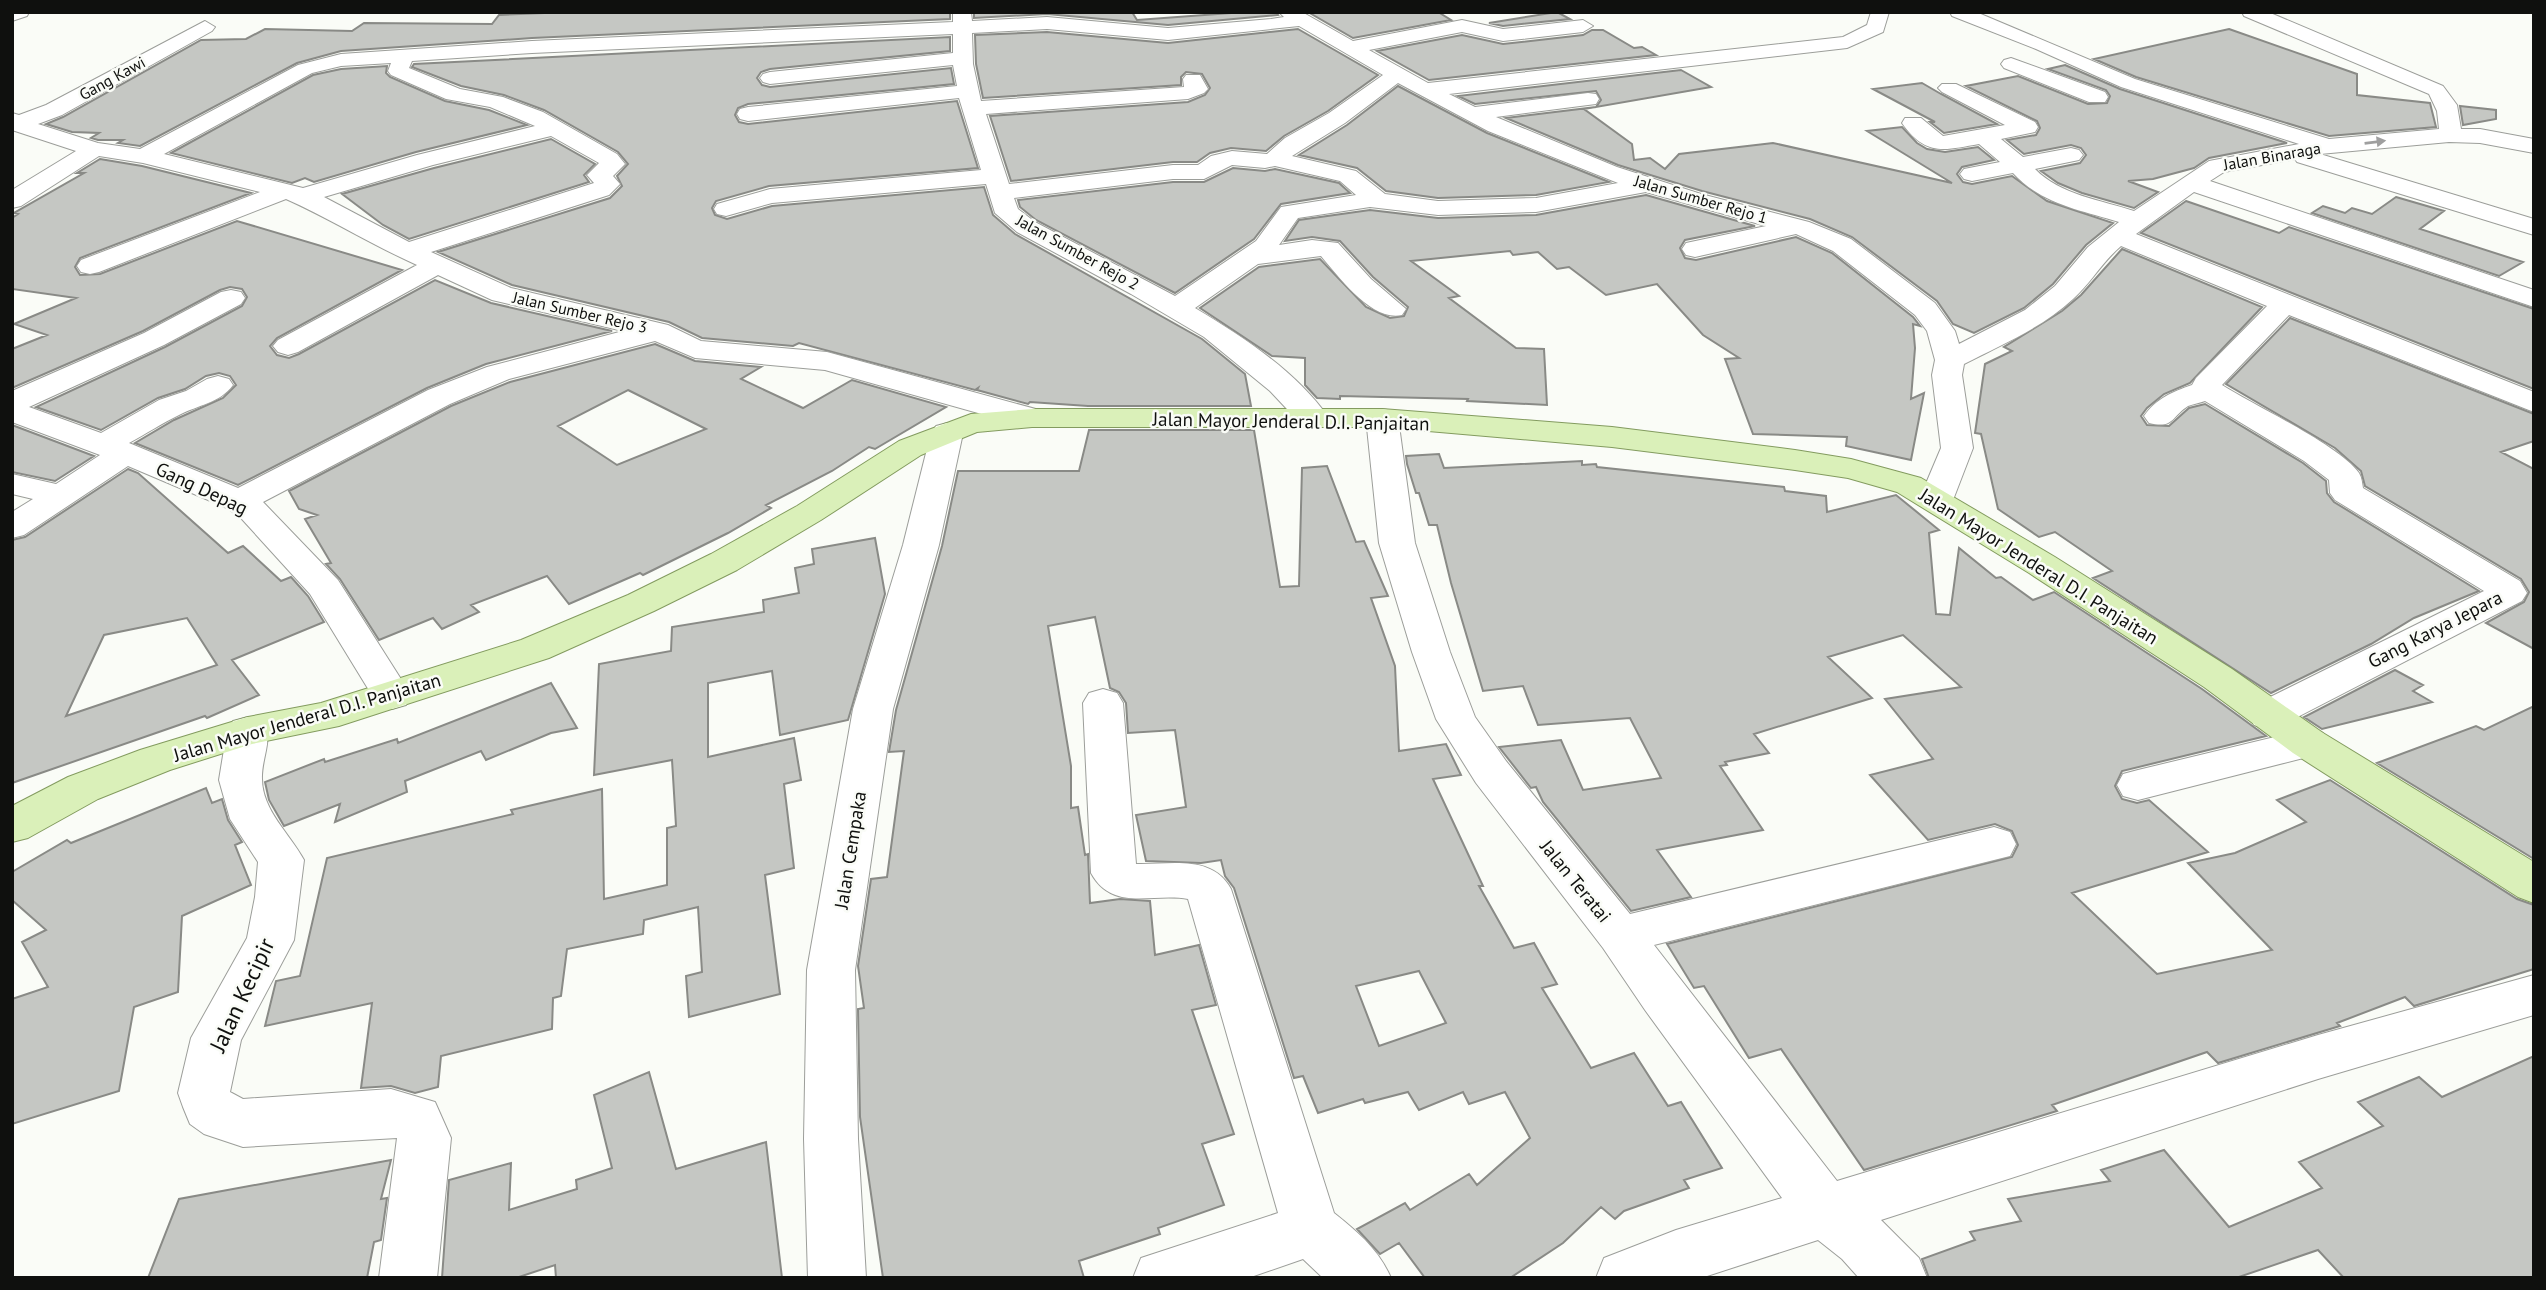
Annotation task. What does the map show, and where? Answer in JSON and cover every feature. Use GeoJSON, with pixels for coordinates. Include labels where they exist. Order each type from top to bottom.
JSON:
{"type":"FeatureCollection","features":[{"type":"Feature","properties":{"kind":"main road","name":"Jalan Mayor Jenderal D.I. Panjaitan"},"geometry":{"type":"LineString","coordinates":[[12,826],[95,784],[155,760],[248,731],[325,716],[535,649],[640,603],[724,562],[809,513],[910,448],[971,423],[1032,418],[1382,418],[1612,437],[1795,460],[1851,469],[1909,485],[2166,645],[2308,743],[2534,885]]}},
{"type":"Feature","properties":{"kind":"street"},"geometry":{"type":"LineString","coordinates":[[12,15],[20,12]]}},
{"type":"Feature","properties":{"kind":"street"},"geometry":{"type":"LineString","coordinates":[[1425,90],[1847,42],[1876,28],[1880,12]]}},
{"type":"Feature","properties":{"kind":"street"},"geometry":{"type":"LineString","coordinates":[[1959,12],[2043,45],[2128,83],[2327,146]]}},
{"type":"Feature","properties":{"kind":"street"},"geometry":{"type":"LineString","coordinates":[[2251,12],[2436,90],[2443,97],[2451,126],[2449,135]]}},
{"type":"Feature","properties":{"kind":"street"},"geometry":{"type":"LineString","coordinates":[[143,156],[318,64],[404,56],[961,20],[1047,23],[1107,20],[1168,34],[1271,25],[1295,16]]}},
{"type":"Feature","properties":{"kind":"street","name":"Jalan Sumber Rejo 1"},"geometry":{"type":"LineString","coordinates":[[1295,16],[1472,114],[1570,156],[1692,200],[1800,227],[1842,245],[1924,309],[1941,331],[1950,360],[1947,375],[1957,448],[1936,500]]}},
{"type":"Feature","properties":{"kind":"street","name":"Jalan Sumber Rejo 2"},"geometry":{"type":"LineString","coordinates":[[961,20],[963,58],[971,100],[1007,213],[1026,228],[1178,307],[1227,339],[1264,368],[1312,417]]}},
{"type":"Feature","properties":{"kind":"street"},"geometry":{"type":"LineString","coordinates":[[614,43],[622,23]]}},
{"type":"Feature","properties":{"kind":"street"},"geometry":{"type":"LineString","coordinates":[[1352,47],[1462,26],[1503,35],[1583,26]]}},
{"type":"Feature","properties":{"kind":"street","name":"Gang Kawi"},"geometry":{"type":"LineString","coordinates":[[14,122],[54,110],[205,27]]}},
{"type":"Feature","properties":{"kind":"street"},"geometry":{"type":"LineString","coordinates":[[1168,34],[1185,55]]}},
{"type":"Feature","properties":{"kind":"street"},"geometry":{"type":"LineString","coordinates":[[404,56],[398,71],[454,94],[495,102],[536,117],[609,159],[612,167],[600,175],[607,186],[408,251]]}},
{"type":"Feature","properties":{"kind":"street"},"geometry":{"type":"LineString","coordinates":[[770,78],[963,58]]}},
{"type":"Feature","properties":{"kind":"street"},"geometry":{"type":"LineString","coordinates":[[2011,64],[2123,106]]}},
{"type":"Feature","properties":{"kind":"street"},"geometry":{"type":"LineString","coordinates":[[1275,159],[1293,143],[1337,118],[1398,74]]}},
{"type":"Feature","properties":{"kind":"street"},"geometry":{"type":"LineString","coordinates":[[748,114],[971,100],[1188,93],[1197,89],[1194,79]]}},
{"type":"Feature","properties":{"kind":"street"},"geometry":{"type":"LineString","coordinates":[[1913,123],[1938,144],[2027,127],[1950,88]]}},
{"type":"Feature","properties":{"kind":"street"},"geometry":{"type":"LineString","coordinates":[[1472,114],[1607,97]]}},
{"type":"Feature","properties":{"kind":"street","name":"Jalan Sumber Rejo 3"},"geometry":{"type":"LineString","coordinates":[[14,122],[95,149],[207,165],[292,194],[502,293],[658,331],[695,349],[827,361],[1032,418]]}},
{"type":"Feature","properties":{"kind":"street"},"geometry":{"type":"LineString","coordinates":[[90,266],[292,194],[555,128]]}},
{"type":"Feature","properties":{"kind":"street","name":"Jalan Binaraga"},"geometry":{"type":"LineString","coordinates":[[1950,360],[2035,316],[2065,292],[2097,253],[2190,182],[2217,166],[2327,146],[2449,135],[2480,136],[2534,146]]}},
{"type":"Feature","properties":{"kind":"street"},"geometry":{"type":"LineString","coordinates":[[1984,136],[2036,184],[2052,192],[2285,303],[2534,403]]}},
{"type":"Feature","properties":{"kind":"street"},"geometry":{"type":"LineString","coordinates":[[2228,142],[2534,227]]}},
{"type":"Feature","properties":{"kind":"street"},"geometry":{"type":"LineString","coordinates":[[12,201],[95,149]]}},
{"type":"Feature","properties":{"kind":"street"},"geometry":{"type":"LineString","coordinates":[[1972,174],[2071,155]]}},
{"type":"Feature","properties":{"kind":"street"},"geometry":{"type":"LineString","coordinates":[[726,209],[770,196],[1181,171],[1202,173],[1219,161],[1232,158],[1275,159],[1348,176],[1375,196],[1376,199],[1371,200],[1290,212],[1265,247],[1178,307]]}},
{"type":"Feature","properties":{"kind":"street"},"geometry":{"type":"LineString","coordinates":[[2190,182],[2534,299]]}},
{"type":"Feature","properties":{"kind":"street"},"geometry":{"type":"LineString","coordinates":[[1371,200],[1438,208],[1536,205],[1647,185]]}},
{"type":"Feature","properties":{"kind":"street"},"geometry":{"type":"LineString","coordinates":[[1695,249],[1800,227]]}},
{"type":"Feature","properties":{"kind":"street"},"geometry":{"type":"LineString","coordinates":[[1252,257],[1312,248],[1329,249],[1361,285],[1392,309]]}},
{"type":"Feature","properties":{"kind":"street"},"geometry":{"type":"LineString","coordinates":[[288,346],[439,264]]}},
{"type":"Feature","properties":{"kind":"street"},"geometry":{"type":"LineString","coordinates":[[12,403],[154,340],[231,298]]}},
{"type":"Feature","properties":{"kind":"street"},"geometry":{"type":"LineString","coordinates":[[2160,416],[2177,400],[2208,390],[2207,384],[2285,303]]}},
{"type":"Feature","properties":{"kind":"street"},"geometry":{"type":"LineString","coordinates":[[239,501],[439,397],[498,373],[658,331]]}},
{"type":"Feature","properties":{"kind":"street"},"geometry":{"type":"LineString","coordinates":[[12,528],[61,495],[114,449],[170,407],[197,398],[218,385]]}},
{"type":"Feature","properties":{"kind":"street","name":"Gang Karya Jepara"},"geometry":{"type":"LineString","coordinates":[[2208,390],[2334,467],[2345,477],[2347,493],[2507,589],[2509,593],[2268,715]]}},
{"type":"Feature","properties":{"kind":"street","name":"Gang Depag"},"geometry":{"type":"LineString","coordinates":[[12,411],[114,449],[239,501],[252,510],[324,588],[392,696]]}},
{"type":"Feature","properties":{"kind":"street","name":"Jalan Teratai"},"geometry":{"type":"LineString","coordinates":[[1382,418],[1397,543],[1431,652],[1457,719],[1491,772],[1619,935],[1826,1212],[1862,1240],[1898,1278]]}},
{"type":"Feature","properties":{"kind":"street","name":"Jalan Cempaka"},"geometry":{"type":"LineString","coordinates":[[837,1278],[831,1139],[831,970],[873,709],[921,545],[947,433]]}},
{"type":"Feature","properties":{"kind":"street"},"geometry":{"type":"LineString","coordinates":[[12,484],[61,495]]}},
{"type":"Feature","properties":{"kind":"street"},"geometry":{"type":"LineString","coordinates":[[1103,703],[1114,873],[1126,881],[1196,881],[1208,889],[1311,1230],[1337,1251],[1362,1278]]}},
{"type":"Feature","properties":{"kind":"street","name":"Jalan Kecipir"},"geometry":{"type":"LineString","coordinates":[[248,731],[240,780],[252,818],[281,860],[278,897],[270,940],[216,1038],[204,1093],[209,1107],[223,1117],[243,1124],[391,1113],[416,1119],[424,1138],[408,1278]]}},
{"type":"Feature","properties":{"kind":"street"},"geometry":{"type":"LineString","coordinates":[[2138,785],[2308,743]]}},
{"type":"Feature","properties":{"kind":"street"},"geometry":{"type":"LineString","coordinates":[[1619,935],[1994,844]]}},
{"type":"Feature","properties":{"kind":"street"},"geometry":{"type":"LineString","coordinates":[[1625,1278],[1676,1258],[2318,1057],[2534,995]]}},
{"type":"Feature","properties":{"kind":"street"},"geometry":{"type":"LineString","coordinates":[[1163,1278],[1311,1230]]}},
{"type":"Feature","properties":{"kind":"building"},"geometry":{"type":"Polygon","coordinates":[[[569,12],[950,12],[950,19],[532,38],[341,51],[297,63],[140,146],[118,143],[123,140],[98,140],[91,138],[99,133],[72,132],[46,124],[201,40],[246,39],[265,29],[352,31],[364,23],[492,24],[499,15],[569,12]]]}},
{"type":"Feature","properties":{"kind":"building"},"geometry":{"type":"Polygon","coordinates":[[[974,12],[1132,12],[1137,20],[1245,12],[1276,12],[1278,15],[1168,25],[1047,14],[974,18],[974,12]]]}},
{"type":"Feature","properties":{"kind":"building"},"geometry":{"type":"Polygon","coordinates":[[[1308,12],[1438,12],[1451,20],[1353,38],[1308,12]]]}},
{"type":"Feature","properties":{"kind":"building"},"geometry":{"type":"Polygon","coordinates":[[[1557,12],[1570,19],[1503,26],[1489,23],[1557,12]]]}},
{"type":"Feature","properties":{"kind":"building"},"geometry":{"type":"Polygon","coordinates":[[[1298,29],[1378,75],[1328,111],[1284,136],[1266,151],[1231,148],[1210,153],[1197,162],[1173,162],[1011,181],[990,116],[1188,102],[1205,95],[1210,88],[1202,74],[1186,72],[1181,77],[1181,85],[983,98],[976,64],[975,35],[1047,32],[1168,43],[1298,29]]]}},
{"type":"Feature","properties":{"kind":"building"},"geometry":{"type":"Polygon","coordinates":[[[2229,29],[2357,74],[2357,95],[2430,103],[2436,127],[2329,136],[2136,77],[2094,59],[2229,29]]]}},
{"type":"Feature","properties":{"kind":"building"},"geometry":{"type":"Polygon","coordinates":[[[1592,30],[1603,30],[1634,48],[1642,47],[1656,55],[1429,80],[1377,51],[1462,35],[1503,44],[1583,35],[1592,30]]]}},
{"type":"Feature","properties":{"kind":"building"},"geometry":{"type":"Polygon","coordinates":[[[950,37],[950,51],[770,69],[761,72],[757,78],[762,85],[770,87],[951,68],[954,84],[748,104],[738,108],[735,115],[739,122],[748,124],[957,101],[978,168],[769,186],[716,201],[712,208],[715,215],[727,219],[772,206],[984,187],[993,215],[1015,234],[1202,339],[1245,374],[1251,406],[1028,404],[977,390],[978,388],[975,390],[799,343],[793,346],[702,338],[669,322],[512,285],[438,252],[610,198],[622,186],[617,176],[628,164],[618,152],[544,110],[504,95],[461,86],[412,67],[414,64],[950,37]]]}},
{"type":"Feature","properties":{"kind":"building"},"geometry":{"type":"Polygon","coordinates":[[[2065,65],[2120,89],[2287,143],[2209,158],[2194,168],[2153,179],[2128,181],[2158,192],[2134,208],[2082,193],[2058,183],[2041,171],[2080,163],[2086,155],[2081,148],[2071,145],[2024,154],[2007,140],[2036,135],[2040,128],[2037,121],[1966,86],[2018,76],[2088,104],[2107,103],[2110,96],[2106,90],[2048,69],[2065,65]]]}},
{"type":"Feature","properties":{"kind":"building"},"geometry":{"type":"Polygon","coordinates":[[[387,66],[386,73],[390,77],[445,101],[489,110],[527,125],[416,152],[314,182],[305,178],[292,183],[171,153],[313,75],[341,69],[387,66]]]}},
{"type":"Feature","properties":{"kind":"building"},"geometry":{"type":"Polygon","coordinates":[[[1681,70],[1711,87],[1596,107],[1601,100],[1596,91],[1475,104],[1458,96],[1681,70]]]}},
{"type":"Feature","properties":{"kind":"building"},"geometry":{"type":"Polygon","coordinates":[[[1922,83],[1997,124],[1944,133],[1930,122],[1935,122],[1873,89],[1922,83]]]}},
{"type":"Feature","properties":{"kind":"building"},"geometry":{"type":"Polygon","coordinates":[[[1398,86],[1487,133],[1609,182],[1536,195],[1438,198],[1386,191],[1357,168],[1299,155],[1347,125],[1398,86]]]}},
{"type":"Feature","properties":{"kind":"building"},"geometry":{"type":"Polygon","coordinates":[[[2460,106],[2496,110],[2496,119],[2463,125],[2460,106]]]}},
{"type":"Feature","properties":{"kind":"building"},"geometry":{"type":"Polygon","coordinates":[[[1594,107],[1584,109],[1632,144],[1634,160],[1650,158],[1665,169],[1679,154],[1773,143],[1952,183],[1867,131],[1902,127],[1917,143],[1927,149],[1945,152],[1978,147],[1994,160],[1962,167],[1957,174],[1963,182],[1972,184],[2012,176],[2047,201],[2113,223],[2086,245],[2053,284],[2024,308],[1974,333],[1953,324],[1937,301],[1852,237],[1810,219],[1702,191],[1618,165],[1506,118],[1594,107]]]}},
{"type":"Feature","properties":{"kind":"building"},"geometry":{"type":"Polygon","coordinates":[[[551,139],[595,164],[584,175],[589,182],[409,239],[383,225],[342,194],[434,168],[551,139]]]}},
{"type":"Feature","properties":{"kind":"building"},"geometry":{"type":"Polygon","coordinates":[[[100,159],[142,166],[251,193],[80,258],[75,267],[80,275],[100,274],[237,221],[402,270],[277,338],[270,346],[277,355],[289,358],[299,354],[435,280],[491,303],[612,331],[486,364],[427,388],[238,485],[135,443],[174,420],[223,398],[236,385],[230,376],[219,373],[206,376],[185,389],[158,398],[101,430],[36,407],[165,347],[242,306],[247,297],[242,289],[230,287],[220,290],[143,331],[12,388],[12,349],[47,335],[14,324],[76,298],[12,289],[12,218],[18,214],[14,213],[84,173],[77,173],[100,159]]]}},
{"type":"Feature","properties":{"kind":"building"},"geometry":{"type":"Polygon","coordinates":[[[1233,168],[1265,171],[1275,169],[1339,183],[1350,193],[1281,204],[1254,239],[1175,293],[1036,220],[1020,207],[1018,200],[1173,182],[1204,182],[1233,168]]]}},
{"type":"Feature","properties":{"kind":"building"},"geometry":{"type":"Polygon","coordinates":[[[1646,195],[1755,226],[1685,240],[1680,248],[1685,258],[1696,260],[1796,237],[1832,253],[1913,317],[1920,326],[1913,324],[1915,348],[1911,399],[1924,393],[1911,460],[1846,446],[1847,437],[1753,434],[1725,359],[1739,358],[1703,335],[1657,284],[1606,295],[1569,267],[1557,269],[1538,252],[1513,255],[1510,251],[1411,261],[1459,296],[1449,298],[1516,348],[1544,349],[1547,405],[1467,401],[1468,399],[1340,396],[1340,399],[1317,398],[1305,385],[1305,358],[1272,356],[1200,308],[1259,267],[1320,259],[1366,307],[1390,318],[1404,316],[1408,307],[1373,277],[1340,241],[1312,237],[1285,241],[1299,220],[1370,210],[1438,218],[1536,215],[1646,195]]]}},
{"type":"Feature","properties":{"kind":"building"},"geometry":{"type":"Polygon","coordinates":[[[2396,197],[2444,211],[2420,229],[2523,262],[2499,276],[2312,213],[2323,206],[2345,213],[2352,208],[2372,214],[2396,197]]]}},
{"type":"Feature","properties":{"kind":"building"},"geometry":{"type":"Polygon","coordinates":[[[2186,201],[2279,233],[2289,227],[2534,309],[2534,389],[2141,233],[2186,201]]]}},
{"type":"Feature","properties":{"kind":"building"},"geometry":{"type":"Polygon","coordinates":[[[2122,249],[2262,307],[2190,383],[2164,394],[2147,408],[2141,416],[2147,425],[2169,426],[2189,408],[2205,404],[2303,463],[2326,481],[2327,493],[2334,502],[2479,591],[2414,618],[2371,644],[2271,693],[2093,578],[2112,571],[2055,532],[2039,537],[1998,509],[1981,434],[1975,433],[1985,364],[2012,351],[2004,347],[2062,311],[2081,295],[2122,249]]]}},
{"type":"Feature","properties":{"kind":"building"},"geometry":{"type":"Polygon","coordinates":[[[2290,318],[2534,414],[2534,441],[2501,452],[2534,469],[2534,649],[2486,623],[2524,602],[2529,592],[2521,579],[2365,486],[2361,471],[2335,448],[2226,384],[2290,318]]]}},
{"type":"Feature","properties":{"kind":"building"},"geometry":{"type":"Polygon","coordinates":[[[655,344],[695,361],[761,367],[741,379],[803,408],[852,380],[946,407],[875,449],[869,447],[832,471],[766,505],[771,508],[728,533],[643,575],[640,573],[569,604],[547,576],[471,605],[479,612],[442,629],[433,618],[379,640],[340,579],[326,564],[331,563],[305,519],[317,515],[299,509],[289,491],[451,406],[510,382],[655,344]],[[628,390],[558,426],[617,465],[706,429],[628,390]]]}},
{"type":"Feature","properties":{"kind":"building"},"geometry":{"type":"Polygon","coordinates":[[[12,425],[94,456],[55,481],[12,472],[12,425]]]}},
{"type":"Feature","properties":{"kind":"building"},"geometry":{"type":"Polygon","coordinates":[[[1089,430],[1254,430],[1280,587],[1299,586],[1302,468],[1327,466],[1356,542],[1364,541],[1388,596],[1371,598],[1395,666],[1399,751],[1446,744],[1461,775],[1433,779],[1483,886],[1479,886],[1514,948],[1534,943],[1557,984],[1542,988],[1591,1068],[1634,1053],[1668,1106],[1681,1102],[1722,1168],[1684,1180],[1689,1188],[1624,1211],[1615,1219],[1601,1207],[1563,1243],[1510,1278],[1425,1278],[1399,1243],[1380,1254],[1357,1229],[1405,1203],[1410,1210],[1469,1174],[1477,1185],[1530,1138],[1505,1092],[1469,1104],[1463,1092],[1419,1110],[1408,1092],[1365,1103],[1363,1099],[1318,1113],[1303,1076],[1294,1078],[1234,888],[1225,876],[1221,860],[1201,863],[1146,861],[1136,815],[1186,807],[1175,730],[1128,733],[1126,703],[1119,692],[1110,688],[1095,617],[1048,626],[1071,766],[1071,808],[1078,807],[1085,855],[1088,854],[1090,903],[1120,899],[1150,901],[1155,955],[1199,945],[1216,1005],[1192,1010],[1234,1134],[1202,1144],[1224,1205],[1158,1228],[1160,1234],[1079,1261],[1084,1278],[883,1278],[860,1117],[858,1009],[864,1008],[858,966],[871,879],[887,877],[904,751],[889,752],[896,710],[942,546],[958,471],[1079,471],[1089,430]],[[1419,971],[1356,986],[1379,1046],[1446,1023],[1419,971]]]}},
{"type":"Feature","properties":{"kind":"building"},"geometry":{"type":"Polygon","coordinates":[[[1439,454],[1444,468],[1582,461],[1582,465],[1596,464],[1597,467],[1784,487],[1785,491],[1826,496],[1827,512],[1896,495],[1939,530],[1929,533],[1936,614],[1950,615],[1959,548],[1996,578],[2001,577],[2033,600],[2054,592],[2202,689],[2266,736],[2122,771],[2115,786],[2122,799],[2137,803],[2149,800],[2208,852],[2072,893],[2157,974],[2272,950],[2188,863],[2235,853],[2306,822],[2277,800],[2330,780],[2517,899],[2534,905],[2534,969],[2414,1006],[2405,997],[2337,1023],[2340,1026],[2218,1063],[2207,1052],[2052,1105],[2057,1111],[1864,1170],[1781,1049],[1749,1058],[1704,986],[1694,988],[1667,944],[2012,857],[2018,845],[2012,831],[1995,824],[1928,840],[1870,775],[1933,759],[1885,699],[1961,687],[1903,635],[1828,657],[1872,698],[1754,734],[1769,753],[1725,762],[1727,765],[1720,766],[1763,830],[1657,850],[1691,897],[1631,911],[1543,802],[1536,787],[1531,788],[1499,747],[1561,740],[1583,790],[1661,778],[1630,718],[1538,725],[1523,686],[1483,691],[1437,525],[1429,525],[1407,464],[1406,456],[1439,454]]]}},
{"type":"Feature","properties":{"kind":"building"},"geometry":{"type":"Polygon","coordinates":[[[128,469],[138,473],[228,553],[243,546],[281,581],[291,577],[308,596],[324,622],[232,660],[259,695],[207,718],[205,716],[12,783],[12,540],[25,537],[128,469]],[[187,618],[104,635],[66,716],[217,665],[187,618]]]}},
{"type":"Feature","properties":{"kind":"building"},"geometry":{"type":"Polygon","coordinates":[[[875,538],[885,594],[848,720],[780,735],[772,671],[708,683],[708,757],[794,738],[801,780],[784,784],[794,868],[765,875],[780,994],[689,1017],[686,976],[702,972],[698,907],[644,920],[643,934],[567,949],[561,996],[553,998],[552,1029],[441,1056],[438,1087],[415,1093],[391,1086],[361,1088],[372,1003],[265,1026],[276,981],[300,976],[327,858],[513,814],[511,810],[602,789],[604,899],[667,885],[667,828],[676,826],[672,760],[594,775],[599,664],[671,651],[672,627],[764,612],[763,600],[799,593],[795,568],[814,564],[812,549],[875,538]]]}},
{"type":"Feature","properties":{"kind":"building"},"geometry":{"type":"Polygon","coordinates":[[[2395,670],[2423,685],[2413,691],[2432,702],[2322,729],[2304,717],[2395,670]]]}},
{"type":"Feature","properties":{"kind":"building"},"geometry":{"type":"Polygon","coordinates":[[[551,683],[577,728],[551,733],[486,760],[481,751],[405,781],[407,792],[335,822],[340,804],[284,826],[269,800],[265,782],[324,759],[325,762],[397,739],[398,743],[551,683]]]}},
{"type":"Feature","properties":{"kind":"building"},"geometry":{"type":"Polygon","coordinates":[[[2534,706],[2534,859],[2377,763],[2476,726],[2484,730],[2534,706]]]}},
{"type":"Feature","properties":{"kind":"building"},"geometry":{"type":"Polygon","coordinates":[[[206,788],[212,803],[222,799],[228,820],[242,842],[235,845],[251,885],[182,916],[178,992],[134,1007],[119,1091],[12,1124],[12,999],[48,987],[22,942],[46,930],[12,900],[12,872],[67,840],[71,843],[206,788]]]}},
{"type":"Feature","properties":{"kind":"building"},"geometry":{"type":"Polygon","coordinates":[[[2534,1056],[2534,1278],[2344,1278],[2318,1250],[2236,1278],[1929,1278],[1922,1259],[1975,1240],[1970,1232],[2021,1221],[2008,1199],[2110,1181],[2101,1170],[2164,1150],[2229,1227],[2322,1188],[2299,1162],[2383,1126],[2358,1102],[2419,1077],[2442,1097],[2534,1056]]]}},
{"type":"Feature","properties":{"kind":"building"},"geometry":{"type":"Polygon","coordinates":[[[649,1072],[676,1169],[766,1142],[782,1278],[556,1278],[555,1265],[516,1278],[442,1278],[449,1180],[511,1163],[509,1210],[577,1189],[576,1180],[612,1168],[594,1095],[649,1072]]]}},
{"type":"Feature","properties":{"kind":"building"},"geometry":{"type":"Polygon","coordinates":[[[391,1160],[381,1199],[387,1198],[381,1240],[374,1242],[367,1278],[148,1278],[179,1199],[391,1160]]]}}]}
